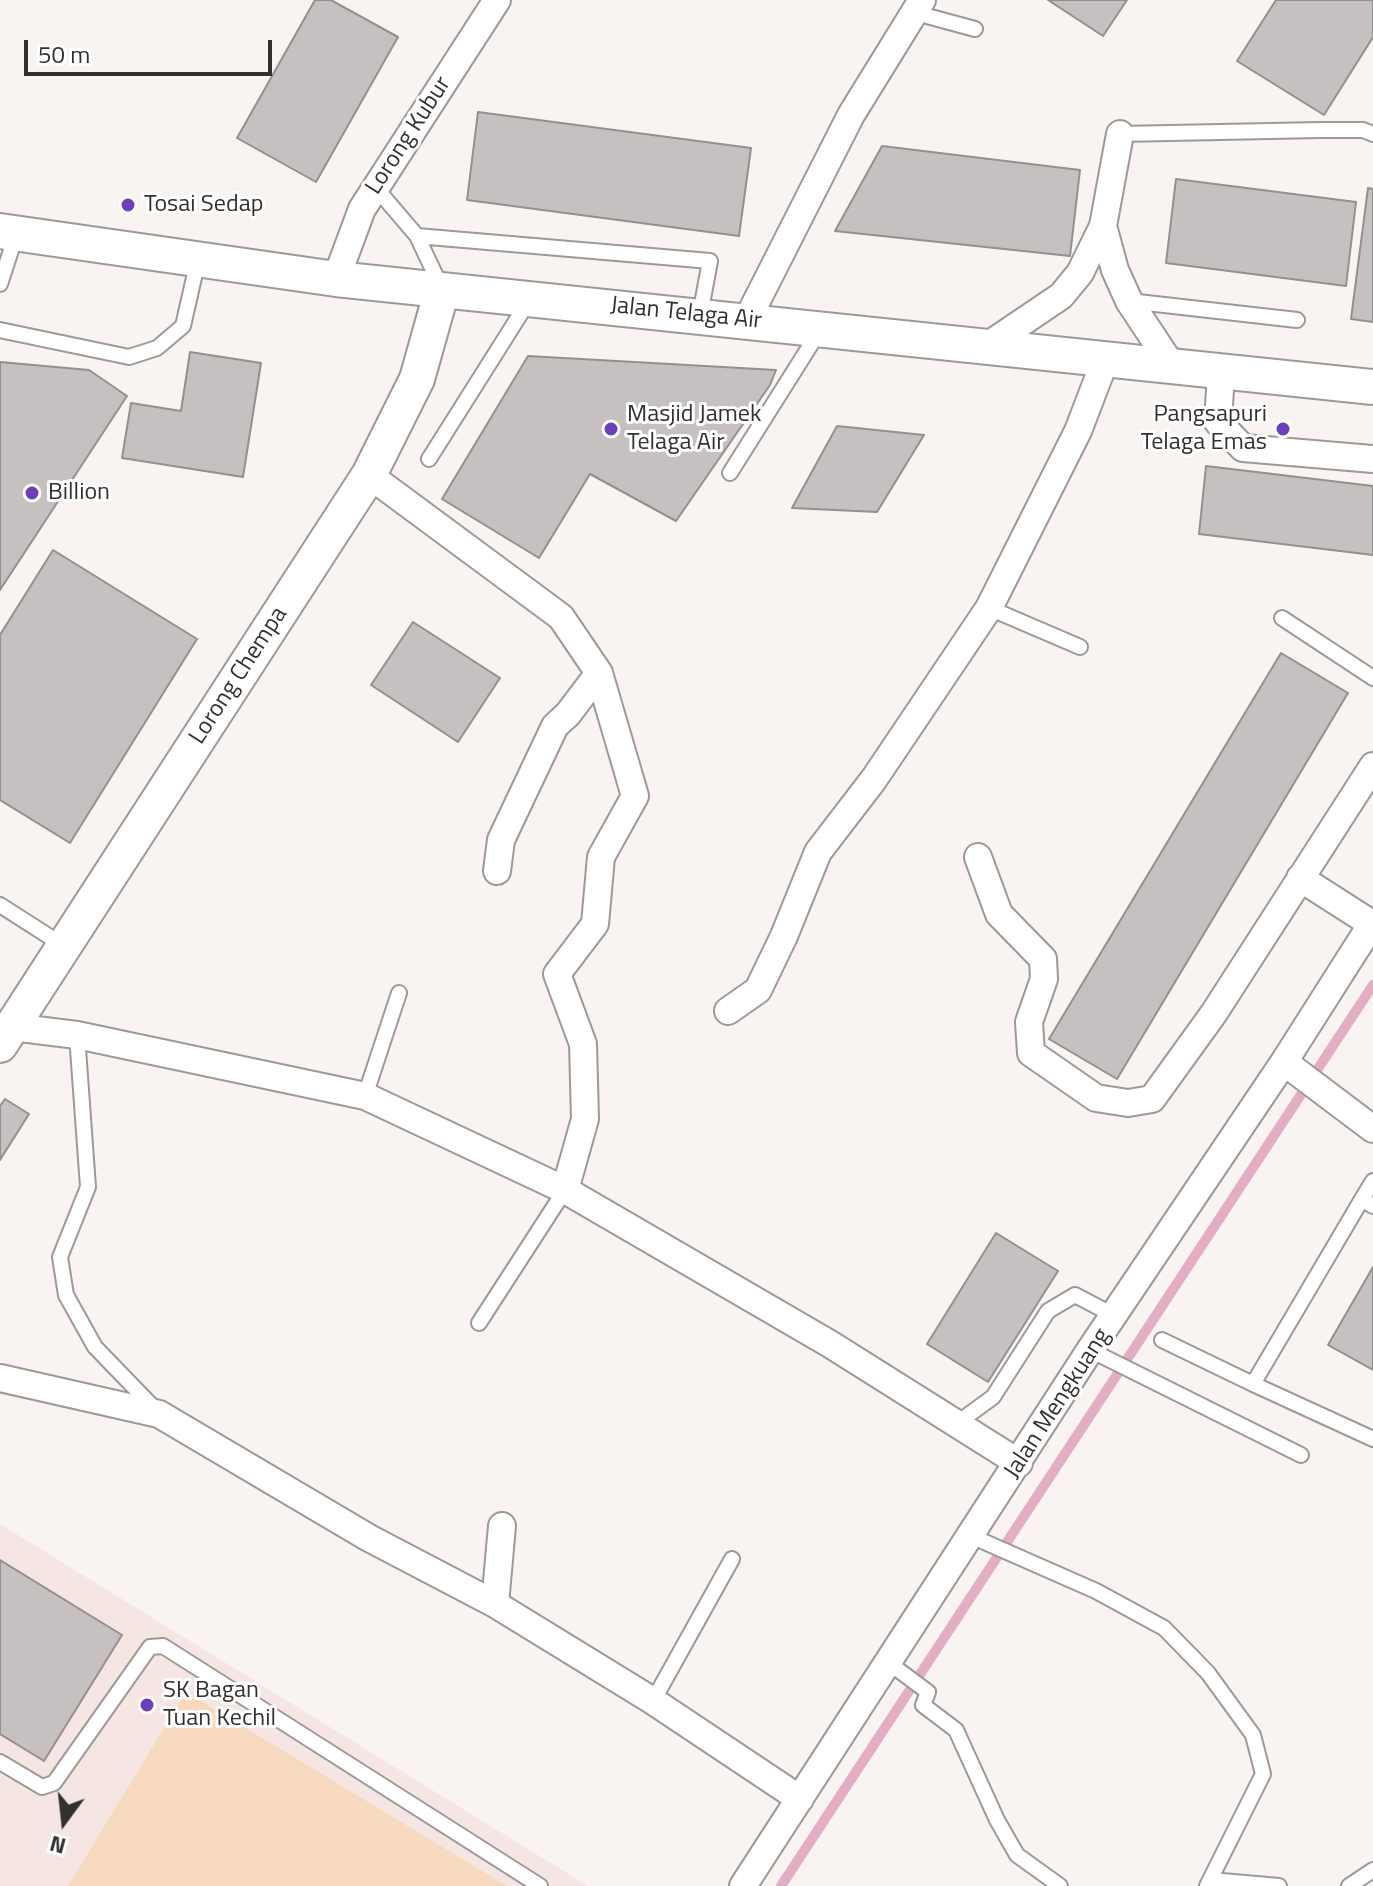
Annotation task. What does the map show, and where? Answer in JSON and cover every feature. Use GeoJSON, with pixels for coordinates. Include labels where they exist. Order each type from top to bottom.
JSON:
{"type":"FeatureCollection","features":[{"type":"Feature","properties":{"kind":"street","name":"Lorong Kubur"},"geometry":{"type":"LineString","coordinates":[[336,279],[362,209],[497,0]]}},
{"type":"Feature","properties":{"kind":"street"},"geometry":{"type":"LineString","coordinates":[[747,320],[851,115],[919,7]]}},
{"type":"Feature","properties":{"kind":"street"},"geometry":{"type":"LineString","coordinates":[[987,346],[1061,296],[1080,273],[1103,226],[1120,134]]}},
{"type":"Feature","properties":{"kind":"street"},"geometry":{"type":"LineString","coordinates":[[1103,226],[1115,270],[1129,301],[1172,366]]}},
{"type":"Feature","properties":{"kind":"street","name":"Jalan Telaga Air"},"geometry":{"type":"LineString","coordinates":[[8,232],[336,279],[1373,387]]}},
{"type":"Feature","properties":{"kind":"street","name":"Lorong Chempa"},"geometry":{"type":"LineString","coordinates":[[6,1036],[369,475],[417,379],[442,290]]}},
{"type":"Feature","properties":{"kind":"street"},"geometry":{"type":"LineString","coordinates":[[728,1011],[758,990],[818,852],[874,779],[989,608],[1078,431],[1106,358]]}},
{"type":"Feature","properties":{"kind":"street"},"geometry":{"type":"LineString","coordinates":[[1221,373],[1218,422],[1243,448],[1373,459]]}},
{"type":"Feature","properties":{"kind":"street"},"geometry":{"type":"LineString","coordinates":[[369,475],[561,617],[599,673],[635,796],[601,857],[595,924],[557,974],[583,1044],[585,1119],[565,1190]]}},
{"type":"Feature","properties":{"kind":"street"},"geometry":{"type":"LineString","coordinates":[[497,871],[501,840],[555,726],[599,673]]}},
{"type":"Feature","properties":{"kind":"street"},"geometry":{"type":"LineString","coordinates":[[978,857],[999,914],[1043,959],[1044,979],[1029,1022],[1031,1053],[1096,1098],[1128,1103],[1152,1099],[1214,1013],[1373,766]]}},
{"type":"Feature","properties":{"kind":"street"},"geometry":{"type":"LineString","coordinates":[[1300,878],[1372,923]]}},
{"type":"Feature","properties":{"kind":"street","name":"Jalan Mengkuang"},"geometry":{"type":"LineString","coordinates":[[743,1886],[800,1799],[895,1667],[979,1539],[1019,1463],[1099,1354],[1115,1316],[1290,1067],[1372,923]]}},
{"type":"Feature","properties":{"kind":"street"},"geometry":{"type":"LineString","coordinates":[[6,1036],[77,1035],[365,1096],[565,1190],[830,1344],[1019,1463]]}},
{"type":"Feature","properties":{"kind":"street"},"geometry":{"type":"LineString","coordinates":[[1290,1067],[1373,1129]]}},
{"type":"Feature","properties":{"kind":"street"},"geometry":{"type":"LineString","coordinates":[[0,1378],[159,1414],[369,1538],[495,1604],[653,1701],[800,1799]]}},
{"type":"Feature","properties":{"kind":"street"},"geometry":{"type":"LineString","coordinates":[[495,1604],[502,1526]]}},
{"type":"Feature","properties":{"kind":"lane"},"geometry":{"type":"LineString","coordinates":[[919,7],[975,29]]}},
{"type":"Feature","properties":{"kind":"lane"},"geometry":{"type":"LineString","coordinates":[[1120,134],[1320,130],[1363,130],[1373,134]]}},
{"type":"Feature","properties":{"kind":"lane"},"geometry":{"type":"LineString","coordinates":[[376,188],[417,236],[442,290]]}},
{"type":"Feature","properties":{"kind":"lane"},"geometry":{"type":"LineString","coordinates":[[0,284],[8,232]]}},
{"type":"Feature","properties":{"kind":"lane"},"geometry":{"type":"LineString","coordinates":[[417,236],[710,261],[700,315]]}},
{"type":"Feature","properties":{"kind":"lane"},"geometry":{"type":"LineString","coordinates":[[0,330],[129,357],[157,348],[183,326],[198,259]]}},
{"type":"Feature","properties":{"kind":"lane"},"geometry":{"type":"LineString","coordinates":[[429,459],[531,298]]}},
{"type":"Feature","properties":{"kind":"lane"},"geometry":{"type":"LineString","coordinates":[[1129,301],[1297,320]]}},
{"type":"Feature","properties":{"kind":"lane"},"geometry":{"type":"LineString","coordinates":[[730,473],[820,329]]}},
{"type":"Feature","properties":{"kind":"lane"},"geometry":{"type":"LineString","coordinates":[[989,608],[1080,647]]}},
{"type":"Feature","properties":{"kind":"lane"},"geometry":{"type":"LineString","coordinates":[[1282,618],[1373,678]]}},
{"type":"Feature","properties":{"kind":"lane"},"geometry":{"type":"LineString","coordinates":[[0,905],[64,946]]}},
{"type":"Feature","properties":{"kind":"lane"},"geometry":{"type":"LineString","coordinates":[[365,1096],[399,993]]}},
{"type":"Feature","properties":{"kind":"lane"},"geometry":{"type":"LineString","coordinates":[[77,1035],[88,1187],[60,1257],[66,1295],[95,1347],[159,1414]]}},
{"type":"Feature","properties":{"kind":"lane"},"geometry":{"type":"LineString","coordinates":[[1253,1384],[1368,1202],[1373,1181]]}},
{"type":"Feature","properties":{"kind":"lane"},"geometry":{"type":"LineString","coordinates":[[479,1323],[565,1190]]}},
{"type":"Feature","properties":{"kind":"lane"},"geometry":{"type":"LineString","coordinates":[[956,1424],[993,1397],[1048,1311],[1075,1295],[1115,1316]]}},
{"type":"Feature","properties":{"kind":"lane"},"geometry":{"type":"LineString","coordinates":[[1162,1340],[1373,1439]]}},
{"type":"Feature","properties":{"kind":"lane"},"geometry":{"type":"LineString","coordinates":[[1099,1354],[1301,1455]]}},
{"type":"Feature","properties":{"kind":"lane"},"geometry":{"type":"LineString","coordinates":[[979,1539],[1096,1591],[1164,1628],[1208,1673],[1253,1735],[1263,1774],[1209,1883],[1279,1886]]}},
{"type":"Feature","properties":{"kind":"lane"},"geometry":{"type":"LineString","coordinates":[[653,1701],[732,1559]]}},
{"type":"Feature","properties":{"kind":"lane"},"geometry":{"type":"LineString","coordinates":[[0,1762],[42,1787],[54,1783],[150,1647],[163,1646],[540,1886]]}},
{"type":"Feature","properties":{"kind":"lane"},"geometry":{"type":"LineString","coordinates":[[895,1667],[928,1692],[923,1705],[956,1730],[997,1820],[1017,1855],[1060,1886]]}},
{"type":"Feature","properties":{"kind":"lane"},"geometry":{"type":"LineString","coordinates":[[1349,1886],[1373,1870]]}},
{"type":"Feature","properties":{"kind":"shaded area","name":"SK Bagan Tuan Kechil"},"geometry":{"type":"Polygon","coordinates":[[[0,1524],[588,1886],[0,1886],[0,1524]]]}},
{"type":"Feature","properties":{"kind":"shaded area"},"geometry":{"type":"Polygon","coordinates":[[[186,1692],[507,1886],[68,1886],[186,1692]]]}},
{"type":"Feature","properties":{"kind":"building"},"geometry":{"type":"Polygon","coordinates":[[[315,0],[331,0],[398,37],[316,182],[237,138],[315,0]]]}},
{"type":"Feature","properties":{"kind":"building"},"geometry":{"type":"Polygon","coordinates":[[[1048,0],[1127,0],[1103,36],[1048,0]]]}},
{"type":"Feature","properties":{"kind":"building"},"geometry":{"type":"Polygon","coordinates":[[[1276,0],[1373,0],[1373,37],[1324,115],[1237,61],[1276,0]]]}},
{"type":"Feature","properties":{"kind":"building"},"geometry":{"type":"Polygon","coordinates":[[[478,112],[751,148],[739,236],[467,200],[478,112]]]}},
{"type":"Feature","properties":{"kind":"building"},"geometry":{"type":"Polygon","coordinates":[[[882,146],[1080,170],[1070,256],[835,231],[882,146]]]}},
{"type":"Feature","properties":{"kind":"building"},"geometry":{"type":"Polygon","coordinates":[[[1176,179],[1356,202],[1346,286],[1166,263],[1176,179]]]}},
{"type":"Feature","properties":{"kind":"building"},"geometry":{"type":"Polygon","coordinates":[[[1368,188],[1373,189],[1373,322],[1351,319],[1368,188]]]}},
{"type":"Feature","properties":{"kind":"building"},"geometry":{"type":"Polygon","coordinates":[[[190,352],[261,363],[243,477],[122,458],[131,403],[181,411],[190,352]]]}},
{"type":"Feature","properties":{"kind":"building","name":"Masjid Jamek Telaga Air"},"geometry":{"type":"Polygon","coordinates":[[[528,356],[776,370],[770,385],[676,521],[590,474],[539,558],[442,499],[528,356]]]}},
{"type":"Feature","properties":{"kind":"building","name":"Billion"},"geometry":{"type":"Polygon","coordinates":[[[0,362],[89,370],[127,396],[0,590],[0,362]]]}},
{"type":"Feature","properties":{"kind":"building"},"geometry":{"type":"Polygon","coordinates":[[[837,426],[924,435],[877,512],[792,508],[837,426]]]}},
{"type":"Feature","properties":{"kind":"building"},"geometry":{"type":"Polygon","coordinates":[[[1206,466],[1373,486],[1373,555],[1199,534],[1206,466]]]}},
{"type":"Feature","properties":{"kind":"building"},"geometry":{"type":"Polygon","coordinates":[[[53,550],[197,639],[70,843],[0,800],[0,635],[53,550]]]}},
{"type":"Feature","properties":{"kind":"building"},"geometry":{"type":"Polygon","coordinates":[[[413,622],[500,678],[458,742],[371,685],[413,622]]]}},
{"type":"Feature","properties":{"kind":"building"},"geometry":{"type":"Polygon","coordinates":[[[1281,653],[1348,693],[1117,1079],[1049,1039],[1281,653]]]}},
{"type":"Feature","properties":{"kind":"building"},"geometry":{"type":"Polygon","coordinates":[[[5,1099],[29,1114],[0,1160],[0,1106],[5,1099]]]}},
{"type":"Feature","properties":{"kind":"building"},"geometry":{"type":"Polygon","coordinates":[[[996,1233],[1058,1271],[988,1382],[927,1344],[996,1233]]]}},
{"type":"Feature","properties":{"kind":"building"},"geometry":{"type":"Polygon","coordinates":[[[1373,1267],[1373,1370],[1328,1345],[1373,1267]]]}},
{"type":"Feature","properties":{"kind":"building"},"geometry":{"type":"Polygon","coordinates":[[[0,1560],[122,1635],[44,1761],[0,1734],[0,1560]]]}},
{"type":"Feature","properties":{"kind":"waterway"},"geometry":{"type":"LineString","coordinates":[[781,1886],[1373,985]]}},
{"type":"Feature","properties":{"kind":"place","name":"Tosai Sedap"},"geometry":{"type":"Point","coordinates":[128,205]}},
{"type":"Feature","properties":{"kind":"place","name":"Masjid Jamek Telaga Air"},"geometry":{"type":"Point","coordinates":[611,429]}},
{"type":"Feature","properties":{"kind":"place","name":"Pangsapuri Telaga Emas"},"geometry":{"type":"Point","coordinates":[1283,429]}},
{"type":"Feature","properties":{"kind":"place","name":"Billion"},"geometry":{"type":"Point","coordinates":[32,493]}},
{"type":"Feature","properties":{"kind":"place","name":"SK Bagan Tuan Kechil"},"geometry":{"type":"Point","coordinates":[147,1705]}}]}
